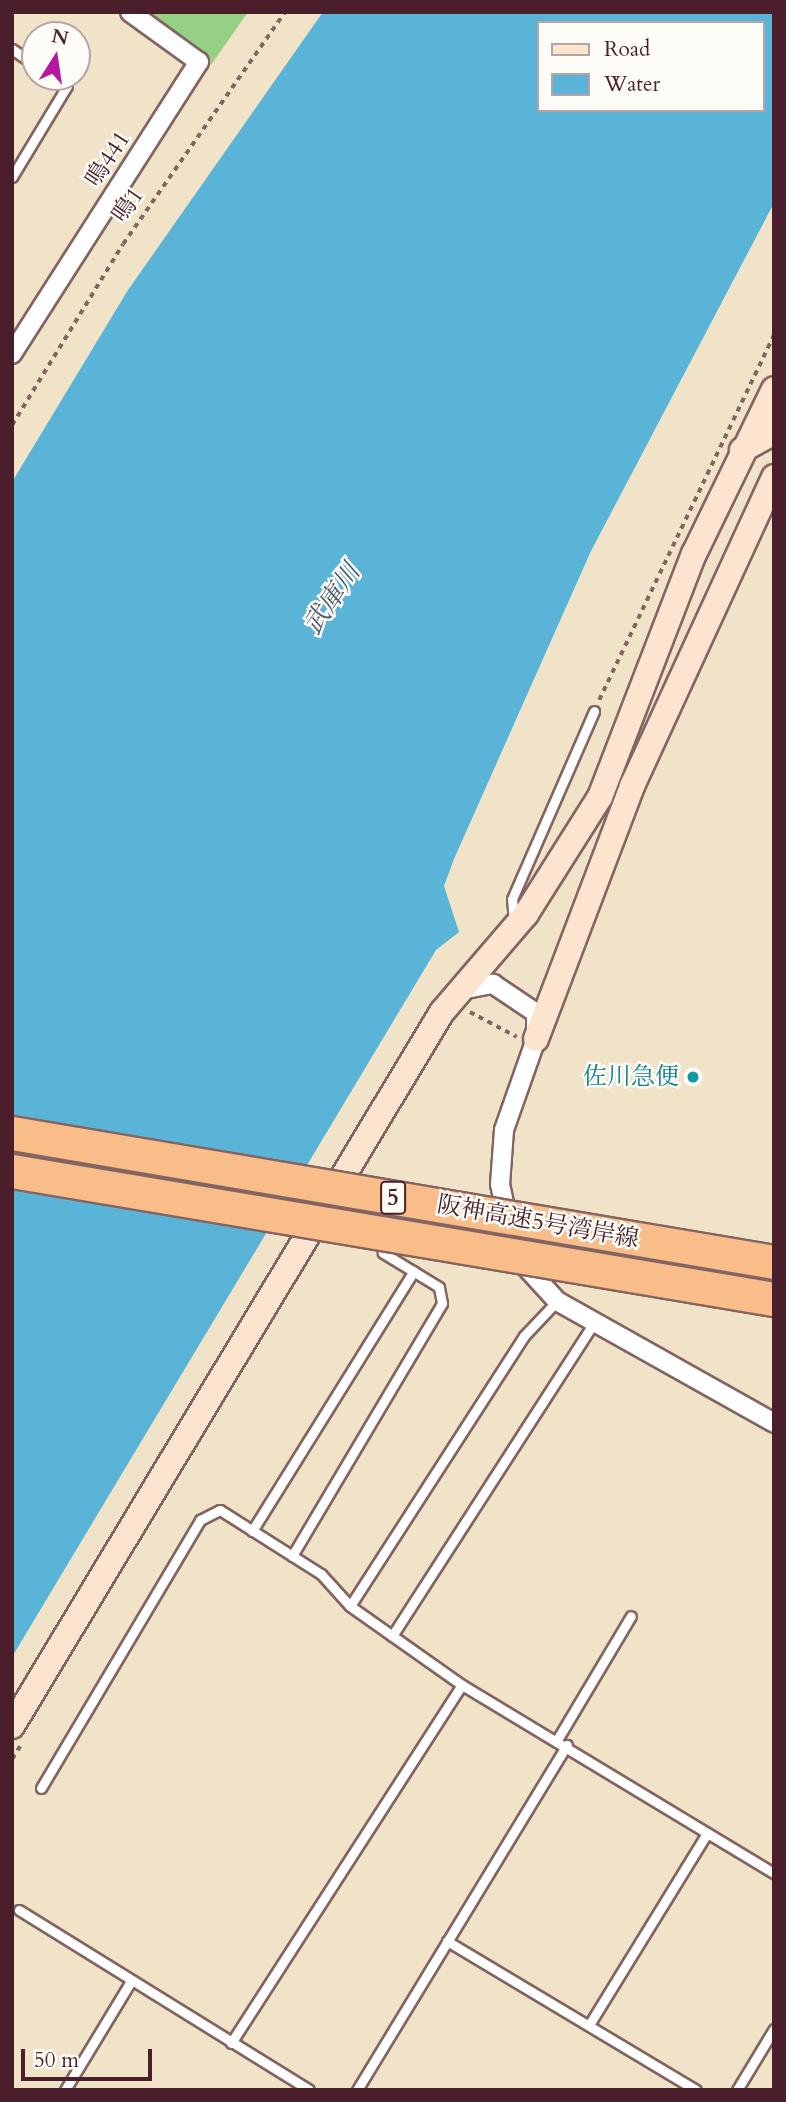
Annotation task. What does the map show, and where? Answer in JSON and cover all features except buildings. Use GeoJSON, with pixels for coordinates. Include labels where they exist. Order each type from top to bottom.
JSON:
{"type":"FeatureCollection","features":[{"type":"Feature","properties":{"kind":"highway","name":"阪神高速5号湾岸線"},"geometry":{"type":"LineString","coordinates":[[12,1133],[774,1262]]}},
{"type":"Feature","properties":{"kind":"highway","name":"阪神高速5号湾岸線"},"geometry":{"type":"LineString","coordinates":[[12,1171],[774,1299]]}},
{"type":"Feature","properties":{"kind":"street","name":"鳴441"},"geometry":{"type":"LineString","coordinates":[[12,355],[199,62],[130,12]]}},
{"type":"Feature","properties":{"kind":"street"},"geometry":{"type":"LineString","coordinates":[[12,1726],[456,993],[515,927],[563,863],[600,797],[694,554],[742,450],[774,389]]}},
{"type":"Feature","properties":{"kind":"street"},"geometry":{"type":"LineString","coordinates":[[742,450],[774,432]]}},
{"type":"Feature","properties":{"kind":"street"},"geometry":{"type":"LineString","coordinates":[[773,1421],[557,1301],[515,1255],[500,1184],[505,1130],[536,1039],[632,786],[774,477]]}},
{"type":"Feature","properties":{"kind":"street"},"geometry":{"type":"LineString","coordinates":[[456,993],[473,983],[492,984],[527,1002],[536,1013],[536,1039]]}},
{"type":"Feature","properties":{"kind":"lane"},"geometry":{"type":"LineString","coordinates":[[12,177],[64,91]]}},
{"type":"Feature","properties":{"kind":"lane"},"geometry":{"type":"LineString","coordinates":[[515,927],[512,899],[594,711]]}},
{"type":"Feature","properties":{"kind":"lane"},"geometry":{"type":"LineString","coordinates":[[292,1556],[442,1303],[439,1287],[383,1253]]}},
{"type":"Feature","properties":{"kind":"lane"},"geometry":{"type":"LineString","coordinates":[[253,1531],[414,1271]]}},
{"type":"Feature","properties":{"kind":"lane"},"geometry":{"type":"LineString","coordinates":[[350,1606],[524,1336],[557,1301]]}},
{"type":"Feature","properties":{"kind":"lane"},"geometry":{"type":"LineString","coordinates":[[392,1636],[594,1323]]}},
{"type":"Feature","properties":{"kind":"lane"},"geometry":{"type":"LineString","coordinates":[[41,1788],[201,1520],[220,1510],[321,1574],[350,1606],[462,1685],[567,1745],[774,1873]]}},
{"type":"Feature","properties":{"kind":"lane"},"geometry":{"type":"LineString","coordinates":[[557,1740],[631,1616]]}},
{"type":"Feature","properties":{"kind":"lane"},"geometry":{"type":"LineString","coordinates":[[230,2043],[462,1685]]}},
{"type":"Feature","properties":{"kind":"lane"},"geometry":{"type":"LineString","coordinates":[[357,2090],[567,1745]]}},
{"type":"Feature","properties":{"kind":"lane"},"geometry":{"type":"LineString","coordinates":[[589,2025],[707,1833]]}},
{"type":"Feature","properties":{"kind":"lane"},"geometry":{"type":"LineString","coordinates":[[19,1910],[309,2090]]}},
{"type":"Feature","properties":{"kind":"lane"},"geometry":{"type":"LineString","coordinates":[[447,1941],[695,2090]]}},
{"type":"Feature","properties":{"kind":"lane"},"geometry":{"type":"LineString","coordinates":[[65,2090],[131,1981]]}},
{"type":"Feature","properties":{"kind":"lane"},"geometry":{"type":"LineString","coordinates":[[737,2090],[774,2029]]}},
{"type":"Feature","properties":{"kind":"path","name":"鳴1"},"geometry":{"type":"LineString","coordinates":[[12,425],[123,244],[285,12]]}},
{"type":"Feature","properties":{"kind":"path"},"geometry":{"type":"LineString","coordinates":[[594,711],[774,334]]}},
{"type":"Feature","properties":{"kind":"green space"},"geometry":{"type":"Polygon","coordinates":[[[140,12],[248,12],[211,65],[140,12]]]}},
{"type":"Feature","properties":{"kind":"water","name":"武庫川"},"geometry":{"type":"Polygon","coordinates":[[[323,12],[774,12],[774,203],[591,551],[454,859],[444,886],[459,932],[436,950],[12,1657],[12,482],[128,290],[323,12]]]}},
{"type":"Feature","properties":{"kind":"place","name":"佐川急便"},"geometry":{"type":"Point","coordinates":[693,1077]}}]}
